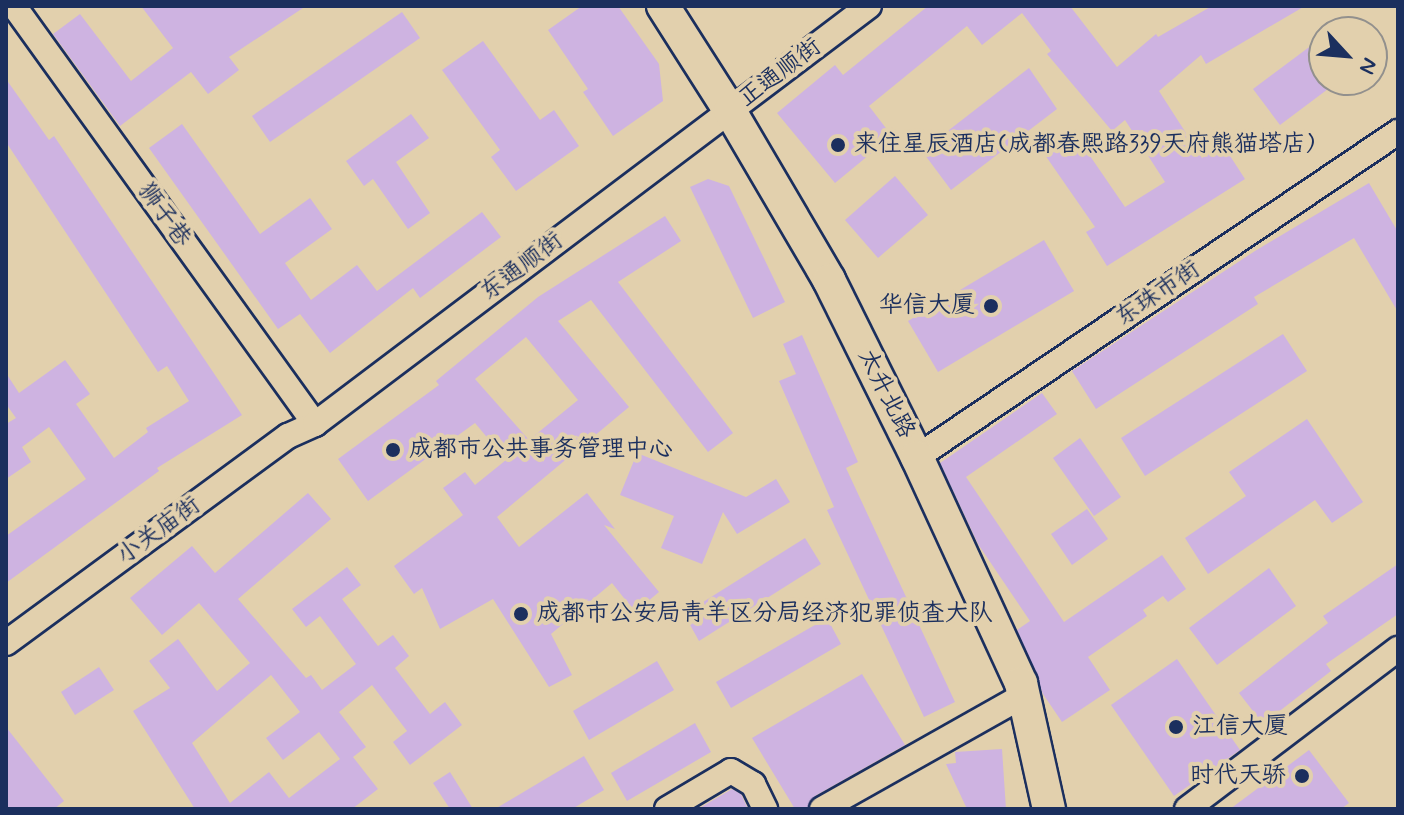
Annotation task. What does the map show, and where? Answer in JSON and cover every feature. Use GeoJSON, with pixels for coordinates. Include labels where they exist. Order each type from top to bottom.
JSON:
{"type":"FeatureCollection","features":[{"type":"Feature","properties":{"kind":"main road","name":"太升北路"},"geometry":{"type":"LineString","coordinates":[[663,6],[730,111],[829,280],[917,457],[1024,695],[1049,809]]}},
{"type":"Feature","properties":{"kind":"street","name":"狮子巷"},"geometry":{"type":"LineString","coordinates":[[14,6],[315,424]]}},
{"type":"Feature","properties":{"kind":"street","name":"正通顺街"},"geometry":{"type":"LineString","coordinates":[[730,111],[869,6]]}},
{"type":"Feature","properties":{"kind":"street","name":"东通顺街"},"geometry":{"type":"LineString","coordinates":[[315,424],[730,111]]}},
{"type":"Feature","properties":{"kind":"street","name":"东珠市街"},"geometry":{"type":"LineString","coordinates":[[917,457],[1398,132]]}},
{"type":"Feature","properties":{"kind":"street","name":"小关庙街"},"geometry":{"type":"LineString","coordinates":[[6,643],[288,436],[315,424]]}},
{"type":"Feature","properties":{"kind":"street"},"geometry":{"type":"LineString","coordinates":[[1187,809],[1398,649]]}},
{"type":"Feature","properties":{"kind":"street"},"geometry":{"type":"LineString","coordinates":[[822,809],[1024,695]]}},
{"type":"Feature","properties":{"kind":"street"},"geometry":{"type":"LineString","coordinates":[[667,809],[731,771],[753,784],[765,809]]}},
{"type":"Feature","properties":{"kind":"building"},"geometry":{"type":"Polygon","coordinates":[[[141,6],[306,6],[229,57],[239,70],[208,94],[191,72],[120,126],[53,34],[80,14],[131,81],[173,48],[141,6]]]}},
{"type":"Feature","properties":{"kind":"building"},"geometry":{"type":"Polygon","coordinates":[[[582,6],[618,6],[659,64],[663,101],[613,136],[583,92],[588,89],[548,30],[582,6]]]}},
{"type":"Feature","properties":{"kind":"building"},"geometry":{"type":"Polygon","coordinates":[[[928,6],[1070,6],[1117,67],[1156,34],[1158,37],[1212,6],[1305,6],[1206,64],[1201,55],[1159,91],[1202,158],[1223,145],[1245,179],[1107,266],[1086,232],[1095,227],[1045,155],[1075,134],[1125,207],[1165,182],[1125,120],[1112,131],[1047,54],[1051,51],[1022,13],[982,45],[967,26],[869,106],[892,136],[835,183],[777,113],[835,65],[843,75],[928,6]]]}},
{"type":"Feature","properties":{"kind":"building"},"geometry":{"type":"Polygon","coordinates":[[[402,12],[420,38],[270,142],[252,116],[402,12]]]}},
{"type":"Feature","properties":{"kind":"building"},"geometry":{"type":"Polygon","coordinates":[[[483,41],[540,120],[554,110],[579,146],[516,191],[491,157],[500,150],[442,70],[483,41]]]}},
{"type":"Feature","properties":{"kind":"building"},"geometry":{"type":"Polygon","coordinates":[[[1308,48],[1308,96],[1319,96],[1280,125],[1253,89],[1308,48]]]}},
{"type":"Feature","properties":{"kind":"building"},"geometry":{"type":"Polygon","coordinates":[[[1029,68],[1057,109],[951,190],[922,151],[1029,68]]]}},
{"type":"Feature","properties":{"kind":"building"},"geometry":{"type":"Polygon","coordinates":[[[6,79],[49,140],[54,136],[242,415],[157,468],[159,471],[6,583],[6,536],[86,479],[49,427],[22,447],[31,462],[6,479],[6,424],[16,418],[6,404],[6,373],[19,393],[65,360],[90,394],[76,404],[114,458],[148,432],[146,428],[189,401],[167,366],[158,372],[6,142],[6,79]]]}},
{"type":"Feature","properties":{"kind":"building"},"geometry":{"type":"Polygon","coordinates":[[[411,114],[429,138],[396,162],[430,213],[408,229],[373,179],[364,186],[346,161],[411,114]]]}},
{"type":"Feature","properties":{"kind":"building"},"geometry":{"type":"Polygon","coordinates":[[[182,124],[260,234],[310,198],[332,229],[285,263],[311,300],[357,265],[377,291],[482,212],[501,237],[420,298],[413,288],[330,353],[300,314],[278,329],[149,148],[182,124]]]}},
{"type":"Feature","properties":{"kind":"building"},"geometry":{"type":"Polygon","coordinates":[[[895,176],[928,215],[878,258],[845,220],[895,176]]]}},
{"type":"Feature","properties":{"kind":"building"},"geometry":{"type":"Polygon","coordinates":[[[708,179],[729,186],[785,302],[753,318],[690,187],[708,179]]]}},
{"type":"Feature","properties":{"kind":"building"},"geometry":{"type":"Polygon","coordinates":[[[1369,183],[1398,232],[1398,312],[1354,238],[1254,297],[1258,304],[1096,409],[1072,371],[1255,251],[1369,183]]]}},
{"type":"Feature","properties":{"kind":"building"},"geometry":{"type":"Polygon","coordinates":[[[665,216],[681,241],[618,282],[733,433],[708,452],[591,300],[558,321],[629,407],[497,517],[519,547],[587,493],[615,529],[604,525],[659,592],[635,612],[612,583],[551,634],[572,675],[549,687],[493,599],[440,629],[422,588],[414,594],[394,566],[463,515],[443,488],[465,472],[475,485],[506,460],[475,423],[368,501],[338,459],[439,385],[436,381],[538,297],[665,216]],[[526,337],[475,379],[529,440],[578,400],[526,337]]]}},
{"type":"Feature","properties":{"kind":"building","name":"华信大厦"},"geometry":{"type":"Polygon","coordinates":[[[1044,240],[1074,291],[938,372],[908,321],[1044,240]]]}},
{"type":"Feature","properties":{"kind":"building"},"geometry":{"type":"Polygon","coordinates":[[[1283,334],[1307,371],[1145,476],[1121,438],[1283,334]]]}},
{"type":"Feature","properties":{"kind":"building"},"geometry":{"type":"Polygon","coordinates":[[[802,335],[858,462],[846,468],[955,702],[924,717],[827,510],[834,507],[779,381],[796,374],[783,344],[802,335]]]}},
{"type":"Feature","properties":{"kind":"building"},"geometry":{"type":"Polygon","coordinates":[[[1042,393],[1057,414],[966,477],[1064,622],[1162,555],[1186,589],[1168,602],[1163,596],[1143,610],[1147,616],[1088,657],[1110,690],[1062,722],[1043,694],[1017,630],[1030,621],[978,544],[940,463],[1042,393]]]}},
{"type":"Feature","properties":{"kind":"building"},"geometry":{"type":"Polygon","coordinates":[[[1307,419],[1363,502],[1332,523],[1315,500],[1208,574],[1185,538],[1246,496],[1229,472],[1307,419]]]}},
{"type":"Feature","properties":{"kind":"building"},"geometry":{"type":"Polygon","coordinates":[[[1080,438],[1121,497],[1094,516],[1053,458],[1080,438]]]}},
{"type":"Feature","properties":{"kind":"building"},"geometry":{"type":"Polygon","coordinates":[[[637,453],[746,497],[776,479],[790,502],[737,534],[723,512],[702,564],[661,548],[674,516],[620,495],[637,453]]]}},
{"type":"Feature","properties":{"kind":"building"},"geometry":{"type":"Polygon","coordinates":[[[308,493],[331,519],[238,599],[306,678],[311,675],[322,690],[356,664],[320,616],[306,627],[292,609],[347,567],[361,585],[342,599],[378,646],[393,635],[409,656],[395,668],[430,714],[445,702],[462,725],[410,765],[393,742],[407,731],[372,685],[339,712],[366,747],[353,757],[378,789],[352,809],[195,809],[133,711],[170,688],[149,661],[178,639],[217,691],[250,663],[199,603],[162,635],[130,598],[192,546],[215,573],[308,493]],[[271,675],[192,743],[230,803],[269,772],[289,798],[340,759],[319,732],[283,760],[266,738],[300,712],[271,675]]]}},
{"type":"Feature","properties":{"kind":"building"},"geometry":{"type":"Polygon","coordinates":[[[1087,509],[1108,539],[1072,565],[1051,534],[1087,509]]]}},
{"type":"Feature","properties":{"kind":"building"},"geometry":{"type":"Polygon","coordinates":[[[805,538],[821,564],[699,641],[684,614],[805,538]]]}},
{"type":"Feature","properties":{"kind":"building"},"geometry":{"type":"Polygon","coordinates":[[[1398,564],[1398,614],[1326,664],[1331,671],[1263,724],[1239,693],[1328,623],[1323,616],[1398,564]]]}},
{"type":"Feature","properties":{"kind":"building"},"geometry":{"type":"Polygon","coordinates":[[[1269,568],[1296,606],[1217,665],[1189,628],[1269,568]]]}},
{"type":"Feature","properties":{"kind":"building"},"geometry":{"type":"Polygon","coordinates":[[[827,618],[841,644],[731,708],[716,682],[827,618]]]}},
{"type":"Feature","properties":{"kind":"building","name":"江信大厦"},"geometry":{"type":"Polygon","coordinates":[[[1177,659],[1240,750],[1174,796],[1111,705],[1177,659]]]}},
{"type":"Feature","properties":{"kind":"building"},"geometry":{"type":"Polygon","coordinates":[[[657,661],[674,690],[589,740],[573,711],[657,661]]]}},
{"type":"Feature","properties":{"kind":"building"},"geometry":{"type":"Polygon","coordinates":[[[99,667],[114,690],[75,715],[61,692],[99,667]]]}},
{"type":"Feature","properties":{"kind":"building"},"geometry":{"type":"Polygon","coordinates":[[[862,674],[905,745],[815,796],[807,809],[795,809],[752,738],[862,674]]]}},
{"type":"Feature","properties":{"kind":"building"},"geometry":{"type":"Polygon","coordinates":[[[695,723],[711,752],[627,801],[611,773],[695,723]]]}},
{"type":"Feature","properties":{"kind":"building"},"geometry":{"type":"Polygon","coordinates":[[[6,727],[64,801],[54,809],[6,809],[6,727]]]}},
{"type":"Feature","properties":{"kind":"building"},"geometry":{"type":"Polygon","coordinates":[[[1002,749],[1006,809],[967,809],[946,764],[956,763],[955,752],[1002,749]]]}},
{"type":"Feature","properties":{"kind":"building","name":"时代天骄"},"geometry":{"type":"Polygon","coordinates":[[[1309,750],[1349,803],[1341,809],[1230,809],[1309,750]]]}},
{"type":"Feature","properties":{"kind":"building"},"geometry":{"type":"Polygon","coordinates":[[[584,756],[604,790],[572,809],[495,809],[584,756]]]}},
{"type":"Feature","properties":{"kind":"building"},"geometry":{"type":"Polygon","coordinates":[[[450,772],[473,809],[450,809],[433,783],[450,772]]]}},
{"type":"Feature","properties":{"kind":"building"},"geometry":{"type":"Polygon","coordinates":[[[732,789],[741,794],[748,809],[698,809],[732,789]]]}},
{"type":"Feature","properties":{"kind":"place","name":"来住星辰酒店(成都春熙路339天府熊猫塔店)"},"geometry":{"type":"Point","coordinates":[838,145]}},
{"type":"Feature","properties":{"kind":"place","name":"华信大厦"},"geometry":{"type":"Point","coordinates":[991,306]}},
{"type":"Feature","properties":{"kind":"place","name":"成都市公共事务管理中心"},"geometry":{"type":"Point","coordinates":[393,450]}},
{"type":"Feature","properties":{"kind":"place","name":"成都市公安局青羊区分局经济犯罪侦查大队"},"geometry":{"type":"Point","coordinates":[521,614]}},
{"type":"Feature","properties":{"kind":"place","name":"江信大厦"},"geometry":{"type":"Point","coordinates":[1176,727]}},
{"type":"Feature","properties":{"kind":"place","name":"时代天骄"},"geometry":{"type":"Point","coordinates":[1302,776]}}]}
